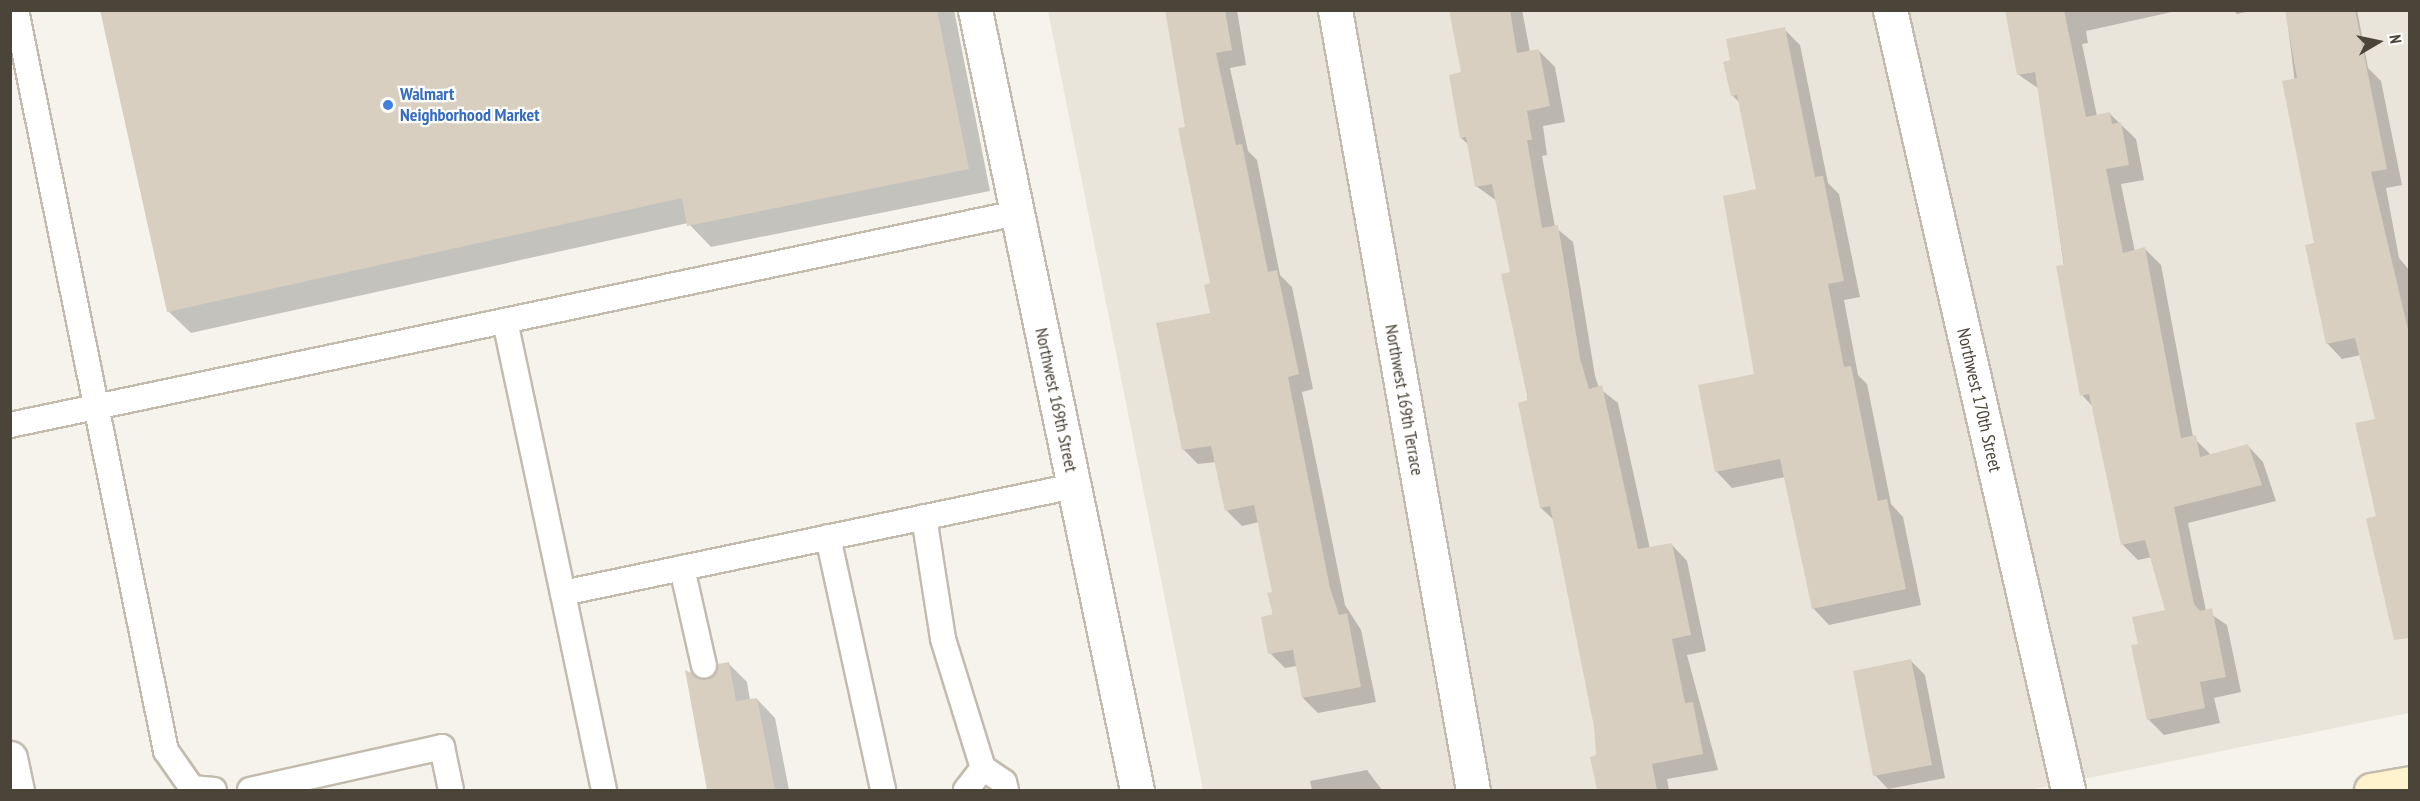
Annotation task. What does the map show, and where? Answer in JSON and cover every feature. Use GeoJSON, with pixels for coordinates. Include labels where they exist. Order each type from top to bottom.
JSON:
{"type":"FeatureCollection","features":[{"type":"Feature","properties":{"kind":"main road"},"geometry":{"type":"LineString","coordinates":[[2371,790],[2409,783]]}},
{"type":"Feature","properties":{"kind":"street","name":"Northwest 169th Street"},"geometry":{"type":"LineString","coordinates":[[975,10],[1137,790]]}},
{"type":"Feature","properties":{"kind":"street","name":"Northwest 169th Terrace"},"geometry":{"type":"LineString","coordinates":[[1335,10],[1473,790]]}},
{"type":"Feature","properties":{"kind":"street","name":"Northwest 170th Street"},"geometry":{"type":"LineString","coordinates":[[1890,10],[2068,790]]}},
{"type":"Feature","properties":{"kind":"street"},"geometry":{"type":"LineString","coordinates":[[10,758],[17,790]]}},
{"type":"Feature","properties":{"kind":"lane"},"geometry":{"type":"LineString","coordinates":[[16,10],[98,406],[166,752],[192,788],[214,790]]}},
{"type":"Feature","properties":{"kind":"lane"},"geometry":{"type":"LineString","coordinates":[[10,425],[1017,213]]}},
{"type":"Feature","properties":{"kind":"lane"},"geometry":{"type":"LineString","coordinates":[[505,321],[604,790]]}},
{"type":"Feature","properties":{"kind":"lane"},"geometry":{"type":"LineString","coordinates":[[562,593],[1074,486]]}},
{"type":"Feature","properties":{"kind":"lane"},"geometry":{"type":"LineString","coordinates":[[924,517],[943,639],[983,768],[1004,782],[1006,790]]}},
{"type":"Feature","properties":{"kind":"lane"},"geometry":{"type":"LineString","coordinates":[[828,537],[883,790]]}},
{"type":"Feature","properties":{"kind":"lane"},"geometry":{"type":"LineString","coordinates":[[682,568],[704,666]]}},
{"type":"Feature","properties":{"kind":"lane"},"geometry":{"type":"LineString","coordinates":[[250,790],[442,747],[451,790]]}},
{"type":"Feature","properties":{"kind":"lane"},"geometry":{"type":"LineString","coordinates":[[966,790],[983,768]]}},
{"type":"Feature","properties":{"kind":"shaded area"},"geometry":{"type":"Polygon","coordinates":[[[1048,11],[2409,11],[2409,713],[2030,790],[1203,790],[1048,11]]]}},
{"type":"Feature","properties":{"kind":"building","name":"Walmart Neighborhood Market"},"geometry":{"type":"Polygon","coordinates":[[[100,10],[937,10],[969,169],[687,226],[682,198],[167,312],[100,10]]]}},
{"type":"Feature","properties":{"kind":"building"},"geometry":{"type":"Polygon","coordinates":[[[1165,10],[1225,10],[1232,50],[1216,53],[1236,145],[1242,144],[1268,272],[1277,270],[1299,374],[1288,377],[1330,588],[1339,615],[1347,613],[1361,687],[1302,698],[1293,650],[1268,654],[1261,617],[1273,614],[1267,593],[1272,592],[1254,505],[1225,511],[1211,446],[1182,450],[1156,323],[1210,313],[1204,285],[1210,283],[1178,128],[1185,127],[1165,10]]]}},
{"type":"Feature","properties":{"kind":"building"},"geometry":{"type":"Polygon","coordinates":[[[1449,10],[1510,10],[1517,53],[1539,49],[1550,106],[1527,111],[1532,140],[1527,140],[1542,228],[1558,225],[1580,358],[1589,389],[1602,385],[1638,549],[1672,543],[1691,635],[1672,639],[1685,703],[1693,702],[1703,754],[1652,764],[1657,790],[1597,790],[1590,757],[1596,755],[1594,727],[1550,506],[1540,508],[1518,403],[1528,400],[1501,274],[1510,272],[1492,184],[1475,187],[1466,137],[1460,138],[1449,75],[1461,72],[1449,10]]]}},
{"type":"Feature","properties":{"kind":"building"},"geometry":{"type":"Polygon","coordinates":[[[2005,10],[2064,10],[2086,117],[2110,112],[2112,124],[2121,122],[2129,165],[2106,169],[2123,253],[2145,247],[2181,438],[2196,435],[2200,457],[2248,444],[2262,485],[2174,507],[2194,604],[2200,611],[2212,608],[2226,677],[2200,682],[2205,708],[2147,720],[2131,645],[2138,644],[2132,617],[2165,610],[2145,540],[2121,545],[2089,394],[2080,396],[2056,266],[2064,265],[2035,72],[2017,75],[2005,10]]]}},
{"type":"Feature","properties":{"kind":"building"},"geometry":{"type":"Polygon","coordinates":[[[2285,10],[2355,10],[2387,169],[2371,172],[2409,334],[2409,638],[2394,640],[2366,519],[2376,516],[2355,423],[2375,419],[2355,338],[2326,344],[2305,245],[2314,243],[2282,81],[2297,78],[2285,10]]]}},
{"type":"Feature","properties":{"kind":"building"},"geometry":{"type":"Polygon","coordinates":[[[1785,27],[1815,177],[1823,176],[1844,281],[1828,284],[1844,367],[1851,366],[1878,501],[1887,499],[1906,589],[1812,609],[1780,459],[1715,472],[1698,385],[1754,374],[1723,196],[1756,189],[1737,95],[1731,96],[1723,62],[1730,60],[1726,39],[1785,27]]]}},
{"type":"Feature","properties":{"kind":"building"},"geometry":{"type":"Polygon","coordinates":[[[1911,659],[1932,765],[1873,776],[1853,671],[1911,659]]]}},
{"type":"Feature","properties":{"kind":"building"},"geometry":{"type":"Polygon","coordinates":[[[729,662],[736,701],[757,698],[775,790],[707,790],[685,670],[707,680],[718,664],[729,662]]]}},
{"type":"Feature","properties":{"kind":"place","name":"Walmart Neighborhood Market"},"geometry":{"type":"Point","coordinates":[388,105]}}]}
